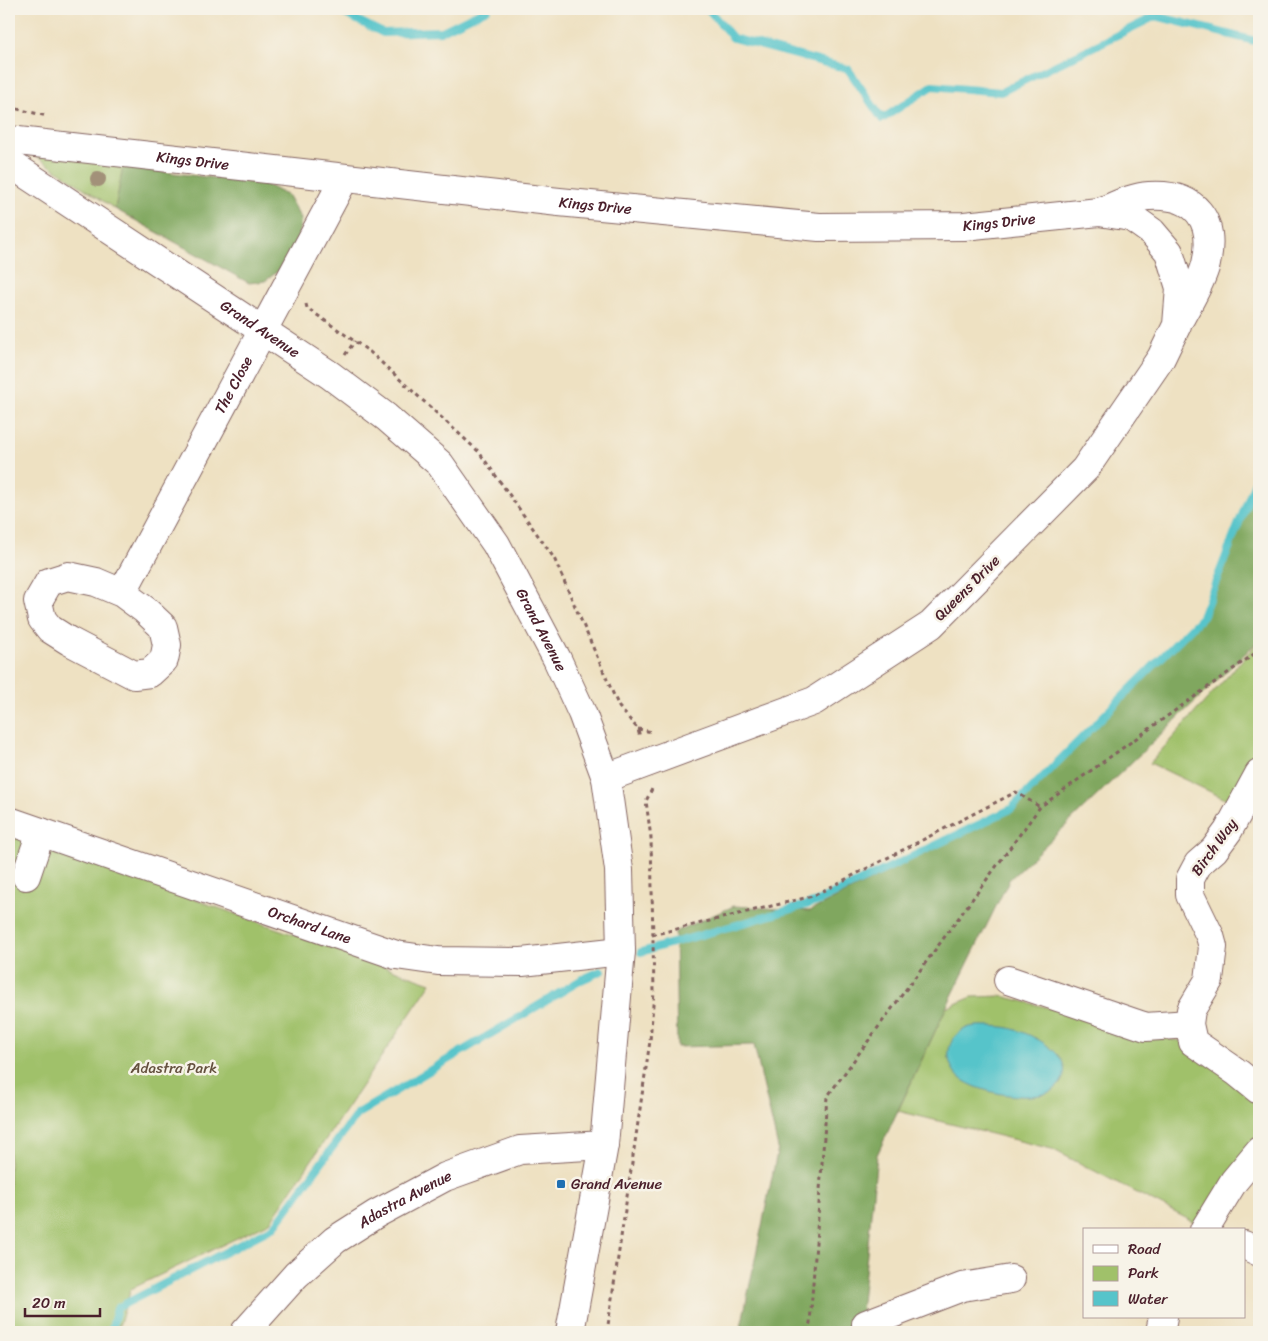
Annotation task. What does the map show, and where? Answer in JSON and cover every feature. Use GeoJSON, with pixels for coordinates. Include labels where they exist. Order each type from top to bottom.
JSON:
{"type":"FeatureCollection","features":[{"type":"Feature","properties":{"kind":"street","name":"Kings Drive"},"geometry":{"type":"LineString","coordinates":[[9,140],[344,179],[819,227],[964,226],[1098,212],[1132,217],[1152,232],[1170,252]]}},
{"type":"Feature","properties":{"kind":"street","name":"Grand Avenue"},"geometry":{"type":"LineString","coordinates":[[9,164],[330,376],[386,417],[440,464],[496,544],[557,659],[582,714],[606,778],[620,870],[621,951],[604,1145],[570,1332]]}},
{"type":"Feature","properties":{"kind":"street","name":"The Close"},"geometry":{"type":"LineString","coordinates":[[122,592],[344,179]]}},
{"type":"Feature","properties":{"kind":"street"},"geometry":{"type":"LineString","coordinates":[[1098,212],[1131,200],[1149,196],[1167,197],[1184,201],[1197,208],[1204,220],[1209,242],[1206,265],[1198,285],[1177,325]]}},
{"type":"Feature","properties":{"kind":"street","name":"Queens Drive"},"geometry":{"type":"LineString","coordinates":[[606,778],[814,701],[931,625],[1085,469],[1161,358],[1177,325],[1180,288],[1170,252]]}},
{"type":"Feature","properties":{"kind":"street"},"geometry":{"type":"LineString","coordinates":[[68,576],[96,582],[122,592],[163,627],[167,645],[164,660],[150,673],[134,675],[69,641],[50,629],[42,619],[38,600],[50,582],[68,576]]}},
{"type":"Feature","properties":{"kind":"street","name":"Birch Way"},"geometry":{"type":"LineString","coordinates":[[1189,1024],[1191,1010],[1209,980],[1213,947],[1210,936],[1190,895],[1190,879],[1198,864],[1214,850],[1228,831],[1259,774]]}},
{"type":"Feature","properties":{"kind":"street","name":"Orchard Lane"},"geometry":{"type":"LineString","coordinates":[[9,821],[396,955],[438,961],[522,962],[621,951]]}},
{"type":"Feature","properties":{"kind":"street"},"geometry":{"type":"LineString","coordinates":[[26,876],[41,832]]}},
{"type":"Feature","properties":{"kind":"street"},"geometry":{"type":"LineString","coordinates":[[1008,980],[1146,1027],[1189,1024],[1193,1042],[1259,1090]]}},
{"type":"Feature","properties":{"kind":"street","name":"Adastra Avenue"},"geometry":{"type":"LineString","coordinates":[[245,1332],[296,1275],[335,1240],[376,1214],[445,1178],[520,1150],[604,1145]]}},
{"type":"Feature","properties":{"kind":"street"},"geometry":{"type":"LineString","coordinates":[[1207,1228],[1234,1182],[1259,1151]]}},
{"type":"Feature","properties":{"kind":"street"},"geometry":{"type":"LineString","coordinates":[[1246,1246],[1259,1252]]}},
{"type":"Feature","properties":{"kind":"street"},"geometry":{"type":"LineString","coordinates":[[867,1328],[962,1286],[1011,1279]]}},
{"type":"Feature","properties":{"kind":"street"},"geometry":{"type":"LineString","coordinates":[[1160,1332],[1163,1318]]}},
{"type":"Feature","properties":{"kind":"path"},"geometry":{"type":"LineString","coordinates":[[9,107],[55,118]]}},
{"type":"Feature","properties":{"kind":"path"},"geometry":{"type":"LineString","coordinates":[[305,300],[307,308],[370,352],[479,452],[554,558],[618,707],[638,729],[648,762],[654,784],[646,801],[651,838],[654,992],[650,1041],[607,1332]]}},
{"type":"Feature","properties":{"kind":"path"},"geometry":{"type":"LineString","coordinates":[[807,1332],[810,1323],[827,1097],[1040,806],[1256,652],[1259,640]]}},
{"type":"Feature","properties":{"kind":"path"},"geometry":{"type":"LineString","coordinates":[[638,729],[653,732]]}},
{"type":"Feature","properties":{"kind":"path"},"geometry":{"type":"LineString","coordinates":[[652,935],[813,896],[1016,792],[1040,806]]}},
{"type":"Feature","properties":{"kind":"green space"},"geometry":{"type":"Polygon","coordinates":[[[40,151],[123,167],[115,209],[34,155],[40,151]]]}},
{"type":"Feature","properties":{"kind":"green space"},"geometry":{"type":"Polygon","coordinates":[[[123,167],[265,184],[288,196],[301,219],[298,242],[281,269],[265,281],[249,283],[115,209],[123,167]]]}},
{"type":"Feature","properties":{"kind":"green space"},"geometry":{"type":"Polygon","coordinates":[[[1259,472],[1259,640],[1009,880],[877,1155],[859,1332],[740,1332],[778,1148],[754,1045],[677,1047],[675,932],[734,906],[810,911],[1011,809],[1202,617],[1259,472]]]}},
{"type":"Feature","properties":{"kind":"green space"},"geometry":{"type":"Polygon","coordinates":[[[1259,641],[1259,774],[1242,807],[1150,763],[1259,641]]]}},
{"type":"Feature","properties":{"kind":"green space","name":"Adastra Park"},"geometry":{"type":"Polygon","coordinates":[[[9,834],[431,983],[270,1222],[131,1289],[117,1332],[9,1332],[9,834]]]}},
{"type":"Feature","properties":{"kind":"green space"},"geometry":{"type":"Polygon","coordinates":[[[1002,996],[1073,1014],[1127,1035],[1193,1042],[1259,1091],[1259,1151],[1205,1228],[1052,1149],[898,1111],[946,1008],[972,997],[1002,996]]]}},
{"type":"Feature","properties":{"kind":"water"},"geometry":{"type":"Polygon","coordinates":[[[993,1026],[1011,1028],[1025,1033],[1054,1050],[1064,1067],[1064,1076],[1058,1086],[1050,1092],[1038,1095],[1009,1095],[980,1088],[960,1078],[951,1065],[949,1058],[949,1051],[954,1038],[960,1032],[970,1027],[993,1026]]]}},
{"type":"Feature","properties":{"kind":"waterway"},"geometry":{"type":"LineString","coordinates":[[335,9],[383,33],[442,31],[487,9]]}},
{"type":"Feature","properties":{"kind":"waterway"},"geometry":{"type":"LineString","coordinates":[[708,9],[733,38],[848,69],[882,119],[932,86],[1001,92],[1156,16],[1259,42]]}},
{"type":"Feature","properties":{"kind":"waterway"},"geometry":{"type":"LineString","coordinates":[[641,952],[817,902],[1011,809],[1202,617],[1259,472]]}},
{"type":"Feature","properties":{"kind":"waterway"},"geometry":{"type":"LineString","coordinates":[[111,1332],[117,1308],[274,1227],[357,1114],[581,980],[601,971]]}},
{"type":"Feature","properties":{"kind":"place","name":"Grand Avenue"},"geometry":{"type":"Point","coordinates":[561,1184]}}]}
